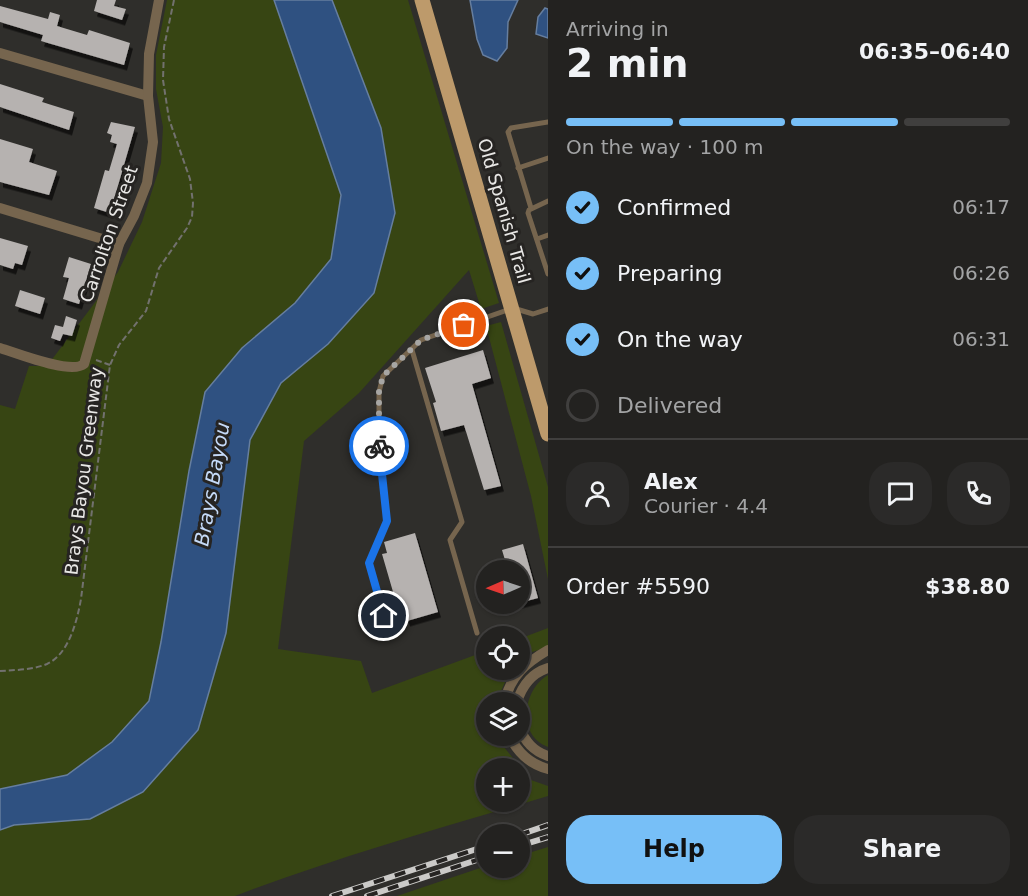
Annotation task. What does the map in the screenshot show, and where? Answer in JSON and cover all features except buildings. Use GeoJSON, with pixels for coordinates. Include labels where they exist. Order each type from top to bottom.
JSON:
{"type":"FeatureCollection","features":[{"type":"Feature","properties":{"kind":"main road","name":"Old Spanish Trail"},"geometry":{"type":"LineString","coordinates":[[422,0],[548,434]]}},
{"type":"Feature","properties":{"kind":"street","name":"Carrolton Street"},"geometry":{"type":"LineString","coordinates":[[0,348],[67,368],[80,368],[87,357],[119,244],[134,216],[147,183],[153,142],[148,96],[149,54],[159,0]]}},
{"type":"Feature","properties":{"kind":"street"},"geometry":{"type":"LineString","coordinates":[[0,52],[148,96]]}},
{"type":"Feature","properties":{"kind":"street"},"geometry":{"type":"LineString","coordinates":[[0,208],[119,244]]}},
{"type":"Feature","properties":{"kind":"street"},"geometry":{"type":"LineString","coordinates":[[508,692],[512,680],[531,659],[548,650]]}},
{"type":"Feature","properties":{"kind":"street"},"geometry":{"type":"LineString","coordinates":[[521,692],[523,686],[541,670],[548,668]]}},
{"type":"Feature","properties":{"kind":"street"},"geometry":{"type":"LineString","coordinates":[[514,746],[528,760],[548,769]]}},
{"type":"Feature","properties":{"kind":"street"},"geometry":{"type":"LineString","coordinates":[[530,746],[534,750],[548,756]]}},
{"type":"Feature","properties":{"kind":"lane"},"geometry":{"type":"LineString","coordinates":[[531,208],[508,132],[511,128],[548,122]]}},
{"type":"Feature","properties":{"kind":"lane"},"geometry":{"type":"LineString","coordinates":[[518,168],[548,158]]}},
{"type":"Feature","properties":{"kind":"lane"},"geometry":{"type":"LineString","coordinates":[[548,201],[531,208],[528,213],[548,274]]}},
{"type":"Feature","properties":{"kind":"lane"},"geometry":{"type":"LineString","coordinates":[[537,239],[548,235]]}},
{"type":"Feature","properties":{"kind":"lane"},"geometry":{"type":"LineString","coordinates":[[384,616],[369,563],[387,521],[379,447],[379,392],[383,376],[421,340],[513,308],[533,314],[548,309]]}},
{"type":"Feature","properties":{"kind":"lane"},"geometry":{"type":"LineString","coordinates":[[412,350],[462,522],[450,540],[476,630]]}},
{"type":"Feature","properties":{"kind":"path","name":"Brays Bayou Greenway"},"geometry":{"type":"LineString","coordinates":[[0,671],[31,668],[50,663],[64,647],[76,623],[110,365],[119,345],[146,311],[159,267],[187,228],[192,217],[190,179],[169,119],[163,80],[164,47],[174,0]]}},
{"type":"Feature","properties":{"kind":"path"},"geometry":{"type":"LineString","coordinates":[[87,357],[110,365]]}},
{"type":"Feature","properties":{"kind":"green space"},"geometry":{"type":"Polygon","coordinates":[[[167,0],[408,0],[499,303],[481,309],[469,270],[359,393],[304,441],[278,649],[361,661],[372,693],[476,655],[476,680],[506,680],[501,692],[476,692],[476,746],[503,746],[513,758],[476,758],[476,812],[494,812],[351,855],[235,896],[0,896],[0,405],[15,409],[29,366],[47,366],[118,272],[142,222],[161,163],[163,127],[156,89],[156,55],[167,0]]]}},
{"type":"Feature","properties":{"kind":"green space"},"geometry":{"type":"Polygon","coordinates":[[[501,322],[548,487],[548,579],[531,496],[486,326],[501,322]]]}},
{"type":"Feature","properties":{"kind":"green space"},"geometry":{"type":"Polygon","coordinates":[[[548,628],[548,647],[530,653],[530,635],[548,628]]]}},
{"type":"Feature","properties":{"kind":"green space"},"geometry":{"type":"Polygon","coordinates":[[[548,675],[548,747],[538,741],[530,730],[530,697],[539,682],[548,675]]]}},
{"type":"Feature","properties":{"kind":"green space"},"geometry":{"type":"Polygon","coordinates":[[[530,779],[548,786],[548,796],[530,801],[530,779]]]}},
{"type":"Feature","properties":{"kind":"green space"},"geometry":{"type":"Polygon","coordinates":[[[548,847],[548,896],[397,896],[476,869],[476,878],[530,878],[530,853],[548,847]]]}},
{"type":"Feature","properties":{"kind":"water","name":"Brays Bayou"},"geometry":{"type":"Polygon","coordinates":[[[274,0],[332,0],[381,128],[395,213],[374,293],[328,344],[281,383],[250,440],[226,633],[198,730],[143,792],[90,819],[14,825],[0,830],[0,789],[67,775],[112,742],[149,701],[205,392],[242,348],[295,303],[331,259],[341,195],[274,0]]]}},
{"type":"Feature","properties":{"kind":"water"},"geometry":{"type":"Polygon","coordinates":[[[470,0],[518,0],[508,22],[507,48],[497,61],[483,55],[477,39],[470,0]]]}},
{"type":"Feature","properties":{"kind":"water"},"geometry":{"type":"Polygon","coordinates":[[[545,8],[548,9],[548,38],[536,34],[538,17],[545,8]]]}},
{"type":"Feature","properties":{"kind":"railway"},"geometry":{"type":"LineString","coordinates":[[530,831],[548,825]]}},
{"type":"Feature","properties":{"kind":"railway"},"geometry":{"type":"LineString","coordinates":[[530,843],[548,837]]}},
{"type":"Feature","properties":{"kind":"railway"},"geometry":{"type":"LineString","coordinates":[[332,896],[476,849]]}},
{"type":"Feature","properties":{"kind":"railway"},"geometry":{"type":"LineString","coordinates":[[367,896],[476,860]]}},
{"type":"Feature","properties":{"kind":"way so far"},"geometry":{"type":"LineString","coordinates":[[379,446],[379,392],[383,376],[421,340],[464,325]]}},
{"type":"Feature","properties":{"kind":"route"},"geometry":{"type":"LineString","coordinates":[[379,446],[387,521],[369,563],[384,616]]}}]}
